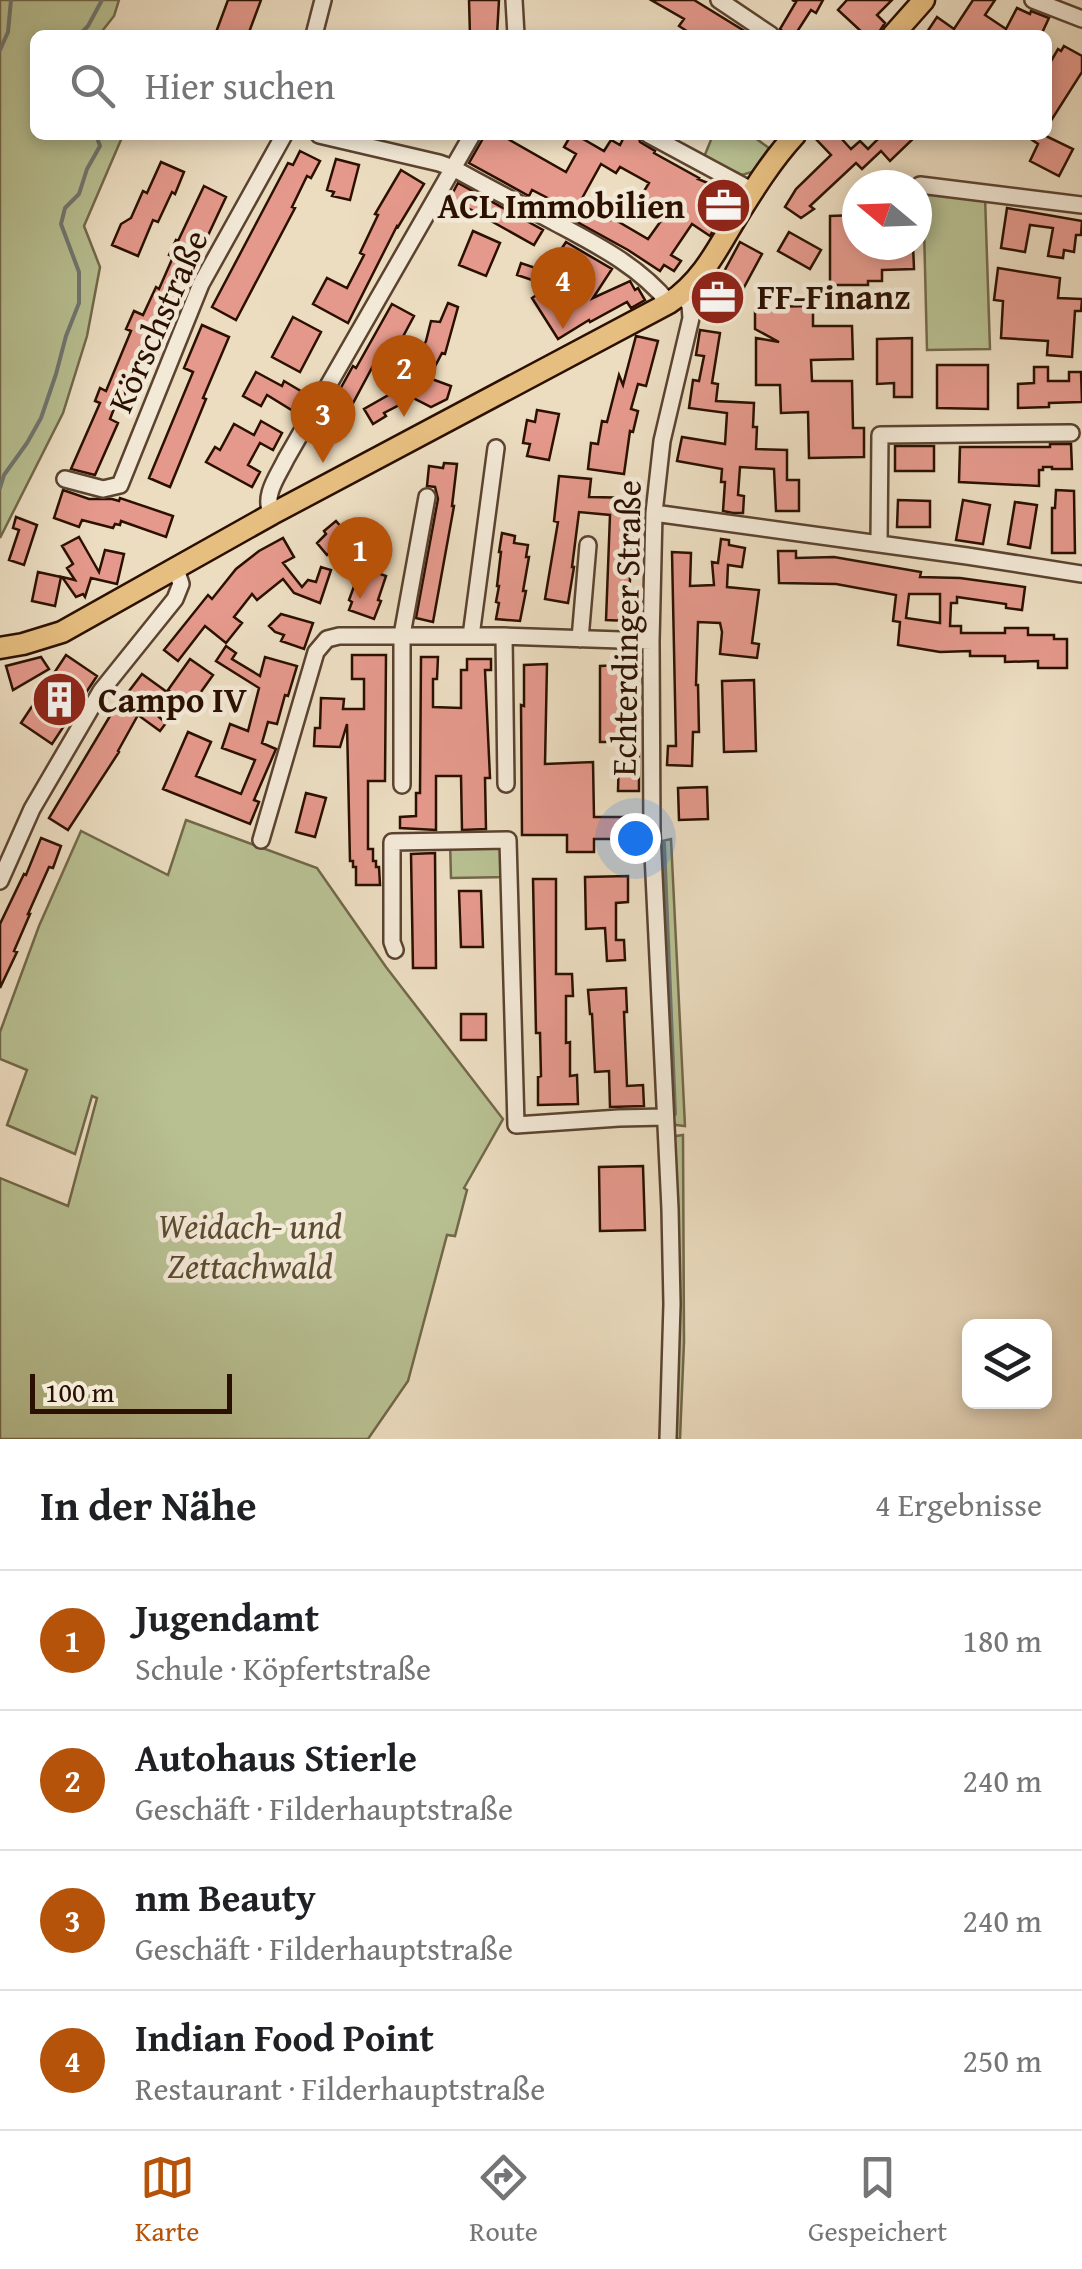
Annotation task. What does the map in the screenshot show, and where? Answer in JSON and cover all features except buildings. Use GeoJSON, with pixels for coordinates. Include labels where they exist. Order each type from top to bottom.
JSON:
{"type":"FeatureCollection","features":[{"type":"Feature","properties":{"kind":"main road"},"geometry":{"type":"LineString","coordinates":[[897,30],[924,0]]}},
{"type":"Feature","properties":{"kind":"main road"},"geometry":{"type":"LineString","coordinates":[[0,648],[62,632],[272,514],[676,298],[705,270],[753,191],[791,140]]}},
{"type":"Feature","properties":{"kind":"street"},"geometry":{"type":"LineString","coordinates":[[315,30],[324,0]]}},
{"type":"Feature","properties":{"kind":"street"},"geometry":{"type":"LineString","coordinates":[[514,0],[516,30]]}},
{"type":"Feature","properties":{"kind":"street"},"geometry":{"type":"LineString","coordinates":[[719,0],[763,30]]}},
{"type":"Feature","properties":{"kind":"street"},"geometry":{"type":"LineString","coordinates":[[1033,0],[1082,19]]}},
{"type":"Feature","properties":{"kind":"street","name":"Körschstraße"},"geometry":{"type":"LineString","coordinates":[[65,479],[103,489],[120,485],[201,284],[281,140]]}},
{"type":"Feature","properties":{"kind":"street"},"geometry":{"type":"LineString","coordinates":[[340,140],[453,168],[594,244],[676,298]]}},
{"type":"Feature","properties":{"kind":"street"},"geometry":{"type":"LineString","coordinates":[[272,514],[268,497],[286,459],[469,140]]}},
{"type":"Feature","properties":{"kind":"street"},"geometry":{"type":"LineString","coordinates":[[658,140],[753,191]]}},
{"type":"Feature","properties":{"kind":"street"},"geometry":{"type":"LineString","coordinates":[[932,187],[1082,206]]}},
{"type":"Feature","properties":{"kind":"street","name":"Echterdinger Straße"},"geometry":{"type":"LineString","coordinates":[[668,1439],[670,1209],[652,833],[651,641],[654,513],[662,441],[691,318],[690,305],[676,298]]}},
{"type":"Feature","properties":{"kind":"street"},"geometry":{"type":"LineString","coordinates":[[878,544],[880,435],[1071,433]]}},
{"type":"Feature","properties":{"kind":"street"},"geometry":{"type":"LineString","coordinates":[[471,636],[496,448]]}},
{"type":"Feature","properties":{"kind":"street"},"geometry":{"type":"LineString","coordinates":[[402,785],[402,636],[427,497]]}},
{"type":"Feature","properties":{"kind":"street"},"geometry":{"type":"LineString","coordinates":[[654,513],[1082,574]]}},
{"type":"Feature","properties":{"kind":"street"},"geometry":{"type":"LineString","coordinates":[[580,639],[588,545]]}},
{"type":"Feature","properties":{"kind":"street"},"geometry":{"type":"LineString","coordinates":[[0,881],[32,808],[101,692],[175,599],[181,584],[176,569]]}},
{"type":"Feature","properties":{"kind":"street"},"geometry":{"type":"LineString","coordinates":[[261,840],[316,652],[327,640],[338,636],[504,636],[651,641]]}},
{"type":"Feature","properties":{"kind":"street"},"geometry":{"type":"LineString","coordinates":[[504,636],[506,784]]}},
{"type":"Feature","properties":{"kind":"street"},"geometry":{"type":"LineString","coordinates":[[395,950],[392,842],[508,840],[516,1125],[666,1118]]}},
{"type":"Feature","properties":{"kind":"green space"},"geometry":{"type":"Polygon","coordinates":[[[0,0],[119,0],[114,16],[103,30],[30,30],[30,140],[121,140],[84,226],[100,267],[87,336],[63,413],[0,538],[0,0]]]}},
{"type":"Feature","properties":{"kind":"green space"},"geometry":{"type":"Polygon","coordinates":[[[711,140],[758,140],[769,148],[752,172],[742,175],[704,157],[711,140]]]}},
{"type":"Feature","properties":{"kind":"green space"},"geometry":{"type":"Polygon","coordinates":[[[932,188],[985,196],[990,349],[927,350],[925,260],[932,260],[932,188]]]}},
{"type":"Feature","properties":{"kind":"green space","name":"Weidach- und Zettachwald"},"geometry":{"type":"Polygon","coordinates":[[[186,820],[317,868],[386,967],[503,1119],[464,1188],[467,1190],[455,1236],[447,1235],[408,1381],[368,1439],[0,1439],[0,1178],[68,1206],[97,1098],[92,1096],[75,1154],[7,1125],[27,1070],[0,1059],[0,1032],[39,926],[81,831],[168,875],[186,820]]]}},
{"type":"Feature","properties":{"kind":"green space"},"geometry":{"type":"Polygon","coordinates":[[[671,839],[685,1126],[672,1121],[660,845],[671,839]]]}},
{"type":"Feature","properties":{"kind":"green space"},"geometry":{"type":"Polygon","coordinates":[[[508,840],[509,877],[451,878],[450,841],[508,840]]]}},
{"type":"Feature","properties":{"kind":"green space"},"geometry":{"type":"Polygon","coordinates":[[[683,1135],[684,1342],[680,1439],[675,1439],[673,1141],[683,1135]]]}},
{"type":"Feature","properties":{"kind":"waterway"},"geometry":{"type":"LineString","coordinates":[[0,50],[8,32],[11,0]]}},
{"type":"Feature","properties":{"kind":"waterway"},"geometry":{"type":"LineString","coordinates":[[84,30],[102,0]]}},
{"type":"Feature","properties":{"kind":"waterway"},"geometry":{"type":"LineString","coordinates":[[0,488],[4,475],[41,418],[79,303],[79,272],[61,224],[65,208],[79,194],[100,146],[98,140]]}},
{"type":"Feature","properties":{"kind":"waterway"},"geometry":{"type":"LineString","coordinates":[[664,843],[675,1114]]}},
{"type":"Feature","properties":{"kind":"place","name":"ACL Immobilien"},"geometry":{"type":"Point","coordinates":[724,206]}},
{"type":"Feature","properties":{"kind":"place","name":"FF-Finanz"},"geometry":{"type":"Point","coordinates":[718,297]}},
{"type":"Feature","properties":{"kind":"place","name":"Indian Food Point"},"geometry":{"type":"Point","coordinates":[563,329]}},
{"type":"Feature","properties":{"kind":"place","name":"Autohaus Stierle"},"geometry":{"type":"Point","coordinates":[404,417]}},
{"type":"Feature","properties":{"kind":"place","name":"nm Beauty"},"geometry":{"type":"Point","coordinates":[323,463]}},
{"type":"Feature","properties":{"kind":"place","name":"Jugendamt"},"geometry":{"type":"Point","coordinates":[360,599]}},
{"type":"Feature","properties":{"kind":"place","name":"Campo IV"},"geometry":{"type":"Point","coordinates":[59,700]}}]}
